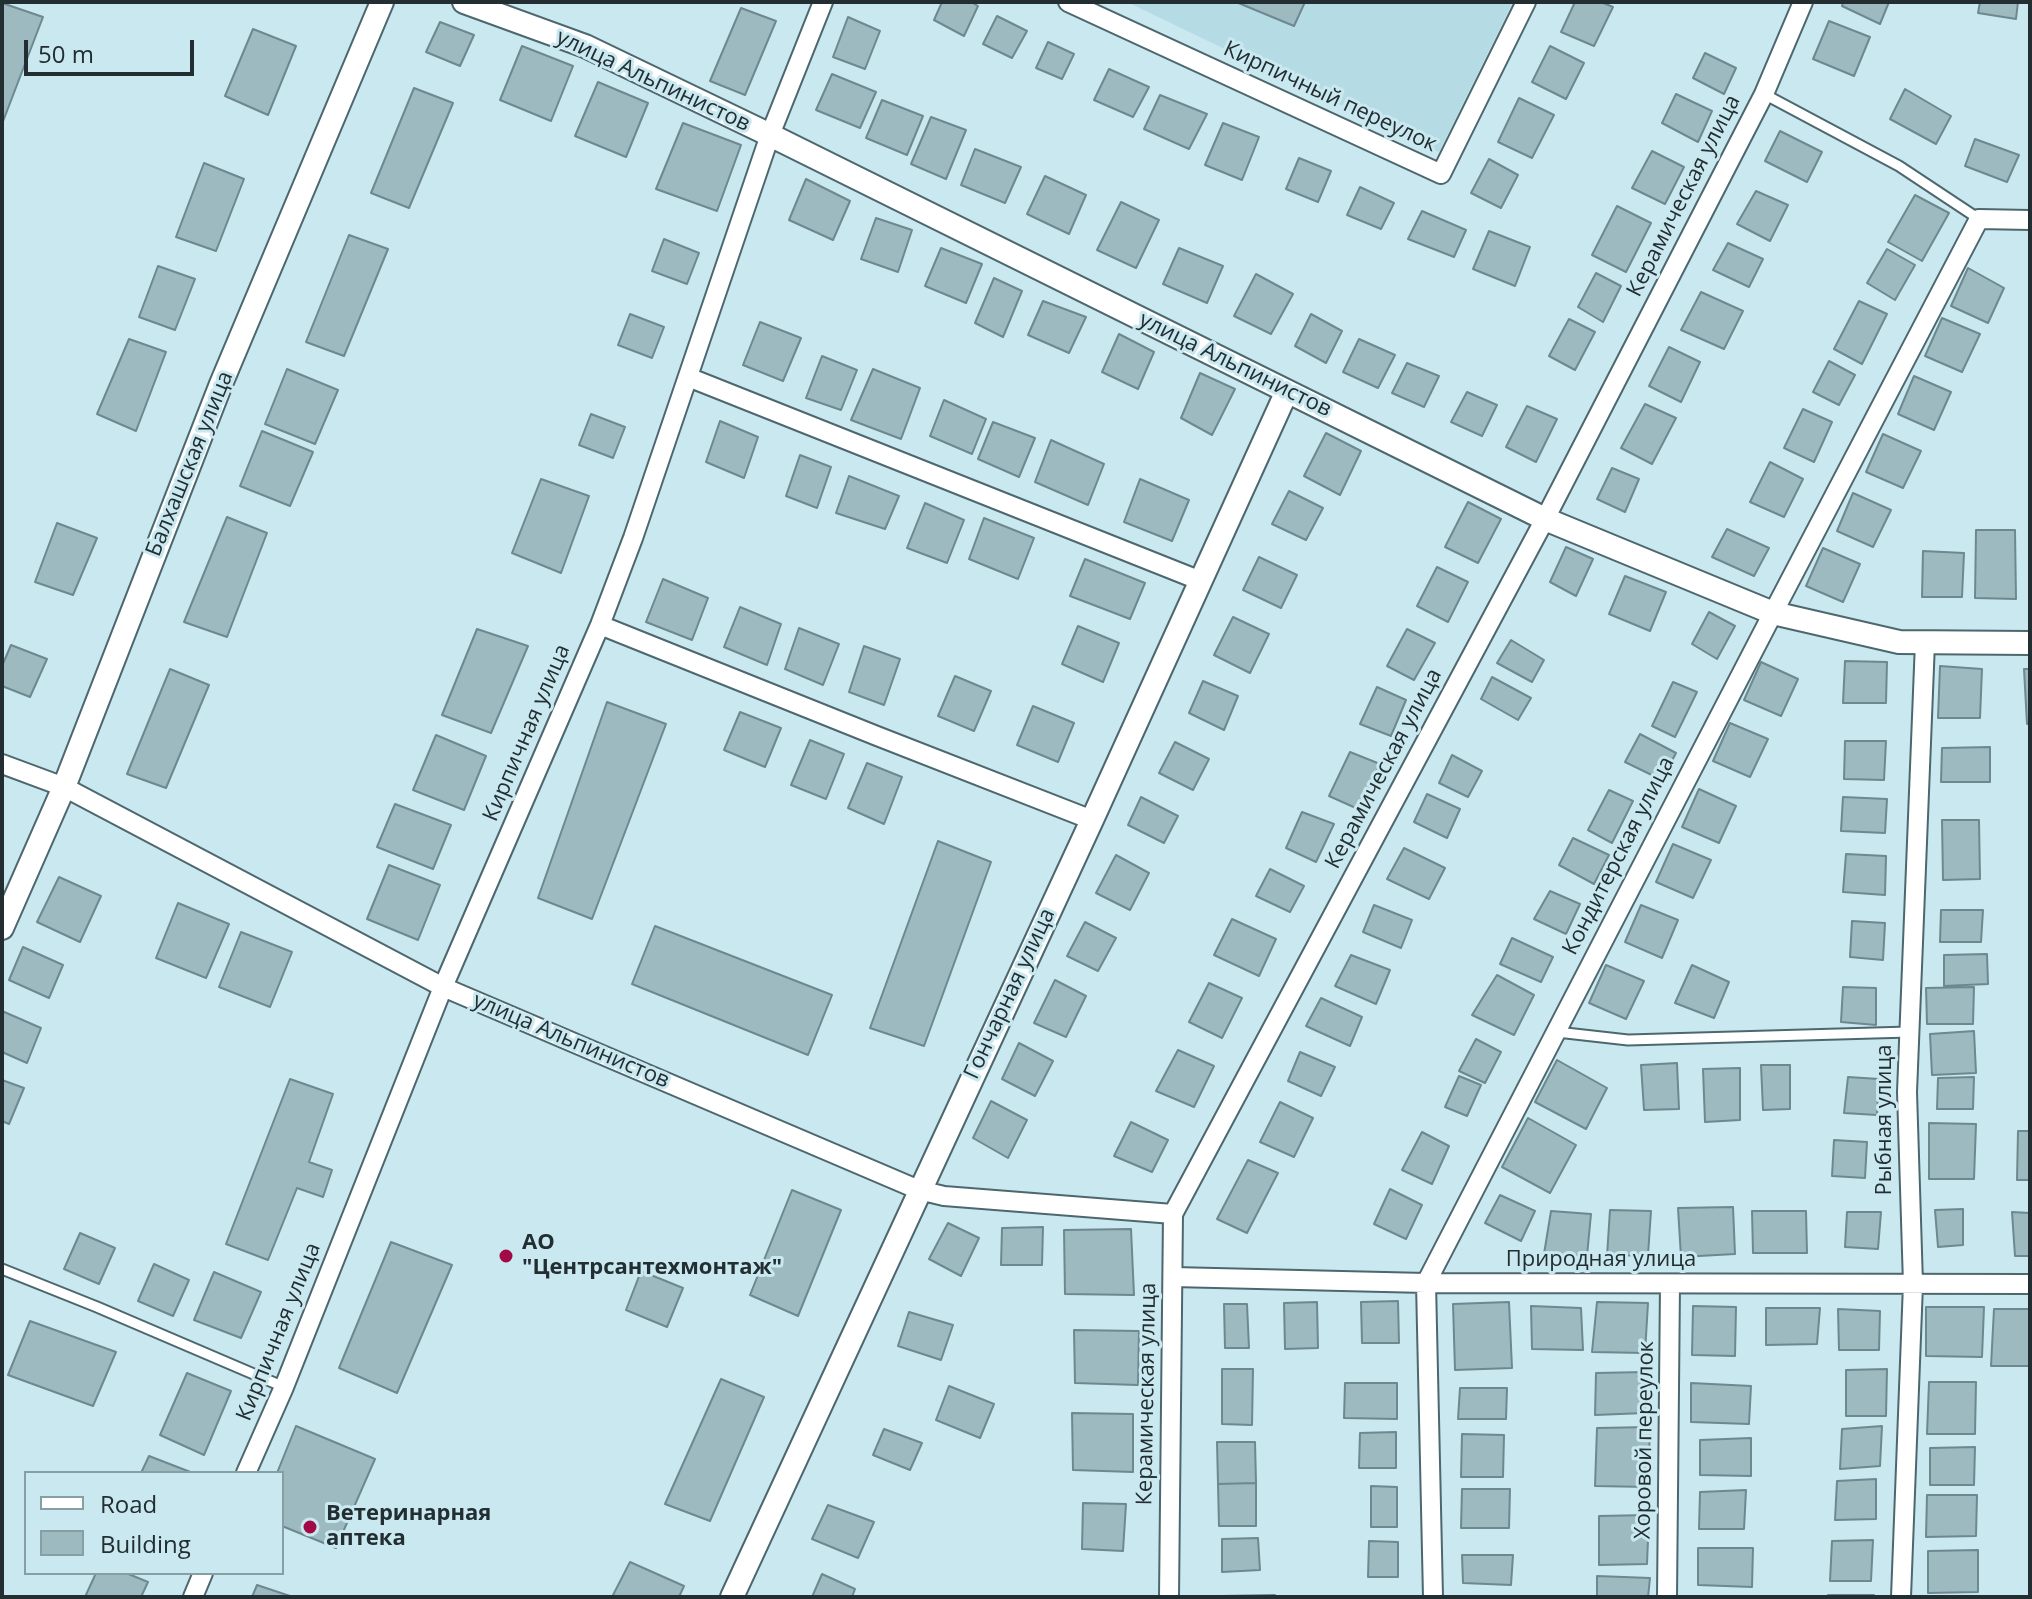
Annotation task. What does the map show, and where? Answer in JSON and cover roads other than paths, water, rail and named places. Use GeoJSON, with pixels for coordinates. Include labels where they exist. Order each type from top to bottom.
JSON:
{"type":"FeatureCollection","features":[{"type":"Feature","properties":{"kind":"street","name":"Балхашская улица"},"geometry":{"type":"LineString","coordinates":[[2,928],[64,787],[221,384],[382,2]]}},
{"type":"Feature","properties":{"kind":"street","name":"улица Альпинистов"},"geometry":{"type":"LineString","coordinates":[[464,2],[585,46],[1545,519],[1773,613],[1899,642],[2030,643]]}},
{"type":"Feature","properties":{"kind":"street","name":"Кирпичная улица"},"geometry":{"type":"LineString","coordinates":[[247,1471],[284,1387],[443,987],[600,625],[633,538],[770,135],[823,2]]}},
{"type":"Feature","properties":{"kind":"street","name":"Кирпичный переулок"},"geometry":{"type":"LineString","coordinates":[[1068,2],[1441,174],[1526,2]]}},
{"type":"Feature","properties":{"kind":"street","name":"Керамическая улица"},"geometry":{"type":"LineString","coordinates":[[1169,1597],[1173,1214],[1545,519],[1764,94],[1803,2]]}},
{"type":"Feature","properties":{"kind":"street"},"geometry":{"type":"LineString","coordinates":[[1979,219],[2030,220]]}},
{"type":"Feature","properties":{"kind":"street","name":"Кондитерская улица"},"geometry":{"type":"LineString","coordinates":[[1433,1597],[1426,1283],[1979,219]]}},
{"type":"Feature","properties":{"kind":"street"},"geometry":{"type":"LineString","coordinates":[[688,377],[1201,581]]}},
{"type":"Feature","properties":{"kind":"street","name":"Гончарная улица"},"geometry":{"type":"LineString","coordinates":[[732,1597],[1287,391]]}},
{"type":"Feature","properties":{"kind":"street"},"geometry":{"type":"LineString","coordinates":[[600,625],[1092,820]]}},
{"type":"Feature","properties":{"kind":"street","name":"Рыбная улица"},"geometry":{"type":"LineString","coordinates":[[1901,1597],[1913,1284],[1907,1092],[1925,642]]}},
{"type":"Feature","properties":{"kind":"street","name":"улица Альпинистов"},"geometry":{"type":"LineString","coordinates":[[2,764],[64,787],[443,987],[919,1190],[944,1196],[1173,1214]]}},
{"type":"Feature","properties":{"kind":"street","name":"Природная улица"},"geometry":{"type":"LineString","coordinates":[[1173,1277],[1426,1283],[2030,1284]]}},
{"type":"Feature","properties":{"kind":"street","name":"Хоровой переулок"},"geometry":{"type":"LineString","coordinates":[[1667,1597],[1670,1284]]}},
{"type":"Feature","properties":{"kind":"street"},"geometry":{"type":"LineString","coordinates":[[193,1597],[202,1575]]}},
{"type":"Feature","properties":{"kind":"lane"},"geometry":{"type":"LineString","coordinates":[[1764,94],[1899,166],[1979,219]]}},
{"type":"Feature","properties":{"kind":"lane"},"geometry":{"type":"LineString","coordinates":[[1555,1032],[1628,1040],[1909,1032]]}},
{"type":"Feature","properties":{"kind":"lane"},"geometry":{"type":"LineString","coordinates":[[2,1269],[284,1387]]}},
{"type":"Feature","properties":{"kind":"place","name":"АО \"Центрсантехмонтаж\""},"geometry":{"type":"Point","coordinates":[506,1256]}},
{"type":"Feature","properties":{"kind":"place","name":"Ветеринарная аптека"},"geometry":{"type":"Point","coordinates":[310,1527]}}]}
